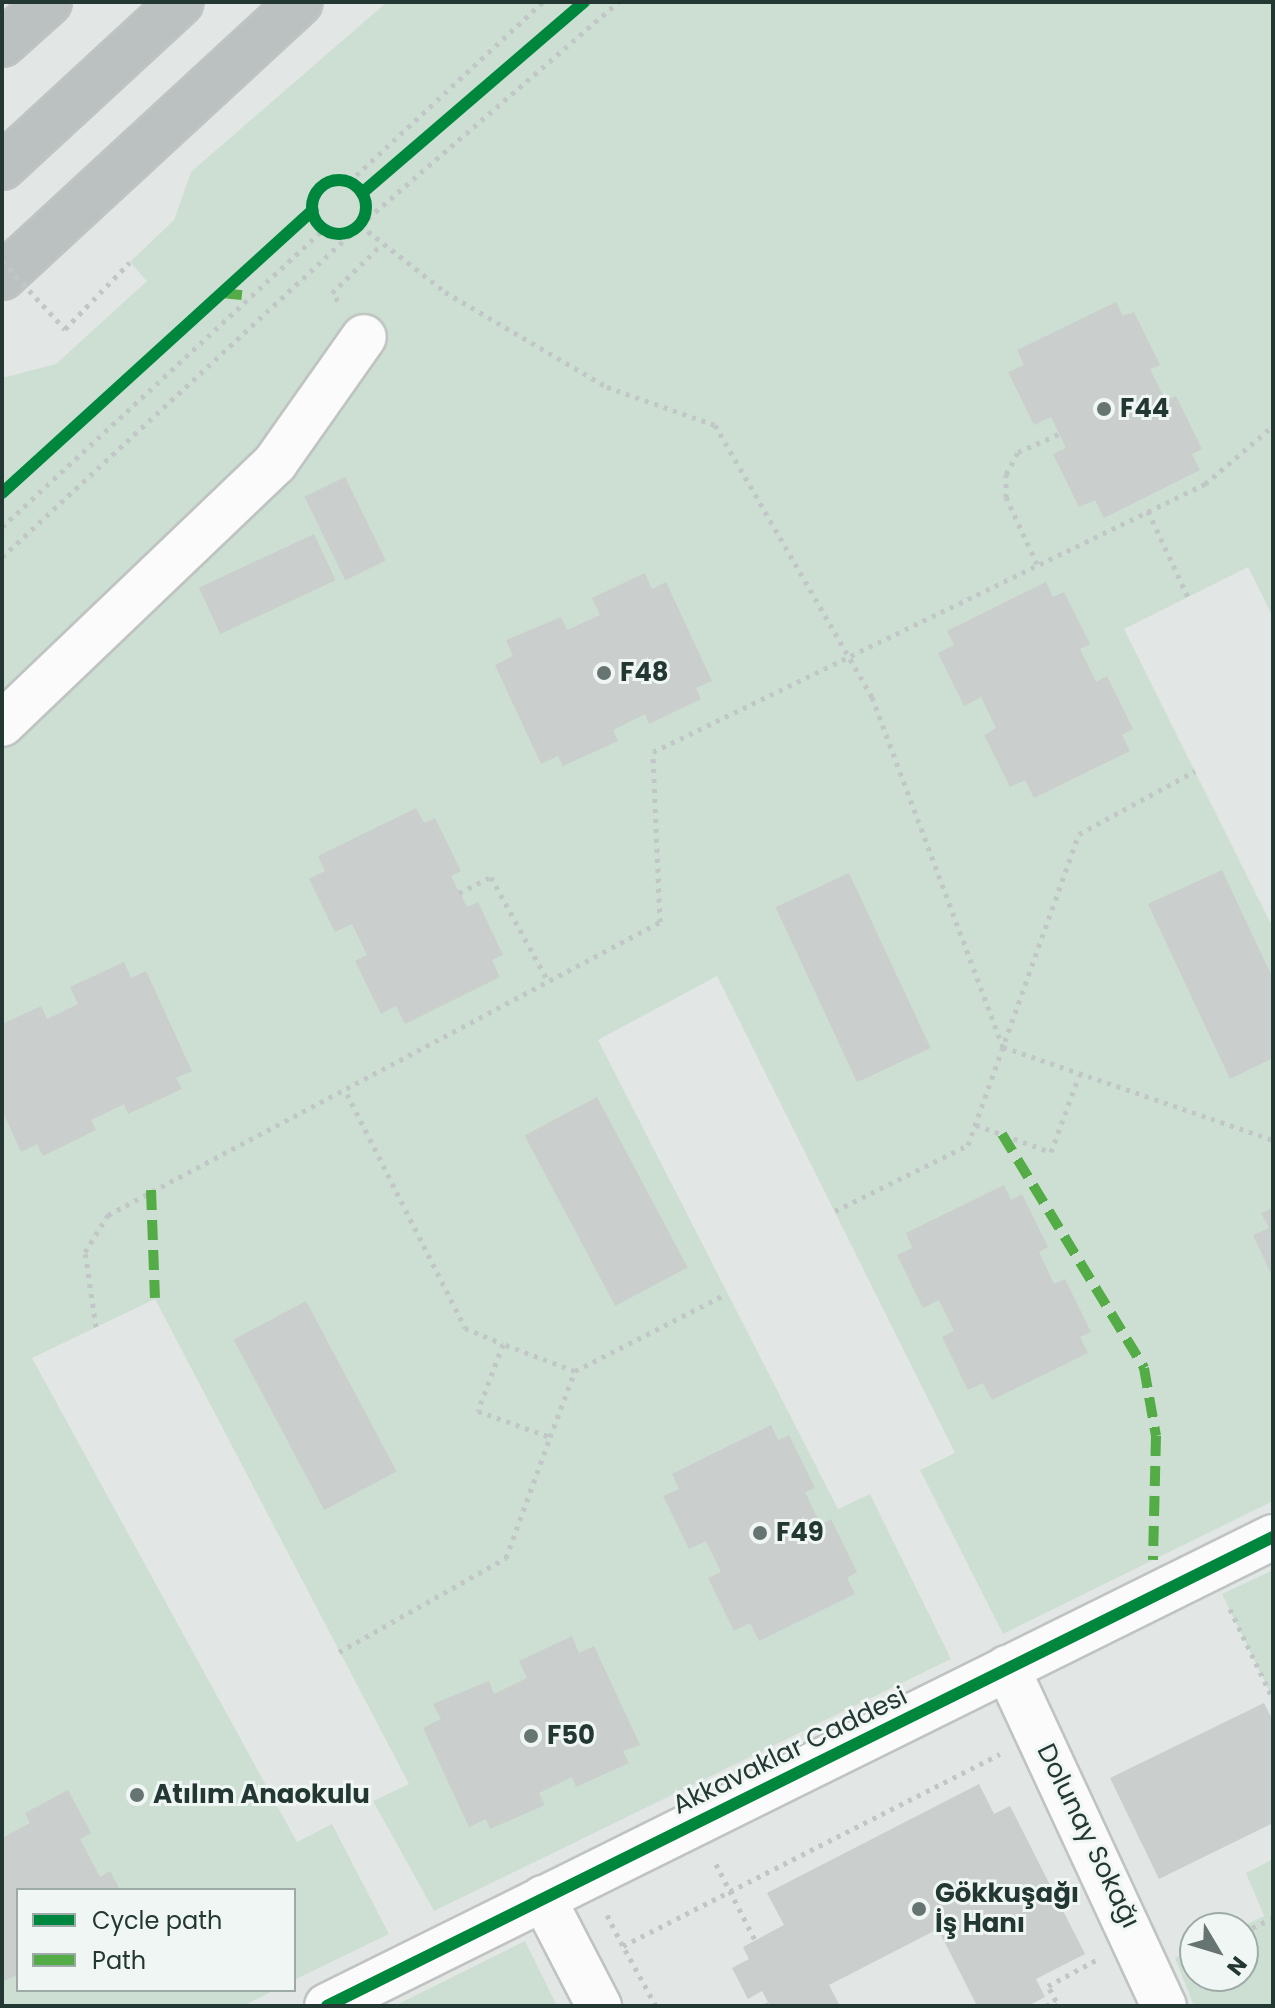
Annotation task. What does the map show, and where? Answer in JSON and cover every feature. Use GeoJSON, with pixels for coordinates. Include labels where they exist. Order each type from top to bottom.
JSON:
{"type":"FeatureCollection","features":[{"type":"Feature","properties":{"kind":"highway"},"geometry":{"type":"LineString","coordinates":[[2,44],[49,2]]}},
{"type":"Feature","properties":{"kind":"highway"},"geometry":{"type":"LineString","coordinates":[[2,167],[181,2]]}},
{"type":"Feature","properties":{"kind":"highway"},"geometry":{"type":"LineString","coordinates":[[2,277],[300,2]]}},
{"type":"Feature","properties":{"kind":"street"},"geometry":{"type":"LineString","coordinates":[[2,724],[275,463],[364,337]]}},
{"type":"Feature","properties":{"kind":"street","name":"Akkavaklar Caddesi"},"geometry":{"type":"LineString","coordinates":[[327,2006],[1273,1537]]}},
{"type":"Feature","properties":{"kind":"street","name":"Dolunay Sokağı"},"geometry":{"type":"LineString","coordinates":[[1007,1668],[1164,2006]]}},
{"type":"Feature","properties":{"kind":"street"},"geometry":{"type":"LineString","coordinates":[[543,1898],[599,2006]]}},
{"type":"Feature","properties":{"kind":"path"},"geometry":{"type":"LineString","coordinates":[[349,182],[543,2]]}},
{"type":"Feature","properties":{"kind":"path"},"geometry":{"type":"LineString","coordinates":[[2,557],[360,225],[618,2]]}},
{"type":"Feature","properties":{"kind":"path"},"geometry":{"type":"LineString","coordinates":[[331,181],[349,182],[364,196],[360,225]]}},
{"type":"Feature","properties":{"kind":"path"},"geometry":{"type":"LineString","coordinates":[[2,527],[320,224],[345,233],[360,225]]}},
{"type":"Feature","properties":{"kind":"path"},"geometry":{"type":"LineString","coordinates":[[360,225],[381,245],[445,292],[607,387],[715,425],[850,653],[1003,1047],[1079,1076],[1273,1140]]}},
{"type":"Feature","properties":{"kind":"path"},"geometry":{"type":"LineString","coordinates":[[364,337],[332,293],[381,245]]}},
{"type":"Feature","properties":{"kind":"path"},"geometry":{"type":"LineString","coordinates":[[2,261],[65,329],[130,262]]}},
{"type":"Feature","properties":{"kind":"path"},"geometry":{"type":"LineString","coordinates":[[96,1327],[85,1252],[108,1215],[347,1094],[660,922],[653,752],[850,653],[1205,484],[1273,426]]}},
{"type":"Feature","properties":{"kind":"path"},"geometry":{"type":"LineString","coordinates":[[1037,564],[1006,497],[1006,474],[1018,452],[1059,434]]}},
{"type":"Feature","properties":{"kind":"path"},"geometry":{"type":"LineString","coordinates":[[1148,511],[1188,597]]}},
{"type":"Feature","properties":{"kind":"path"},"geometry":{"type":"LineString","coordinates":[[835,1211],[968,1145],[1079,834],[1195,771]]}},
{"type":"Feature","properties":{"kind":"path"},"geometry":{"type":"LineString","coordinates":[[459,893],[491,877],[548,981]]}},
{"type":"Feature","properties":{"kind":"path"},"geometry":{"type":"LineString","coordinates":[[976,1125],[1051,1152],[1079,1076]]}},
{"type":"Feature","properties":{"kind":"path"},"geometry":{"type":"LineString","coordinates":[[347,1094],[465,1328],[575,1371]]}},
{"type":"Feature","properties":{"kind":"path"},"geometry":{"type":"LineString","coordinates":[[339,1652],[506,1558],[575,1371],[726,1294]]}},
{"type":"Feature","properties":{"kind":"path"},"geometry":{"type":"LineString","coordinates":[[503,1344],[478,1411],[550,1437]]}},
{"type":"Feature","properties":{"kind":"path"},"geometry":{"type":"LineString","coordinates":[[1222,1594],[1273,1699]]}},
{"type":"Feature","properties":{"kind":"path"},"geometry":{"type":"LineString","coordinates":[[623,1946],[1003,1752],[1010,1766]]}},
{"type":"Feature","properties":{"kind":"path"},"geometry":{"type":"LineString","coordinates":[[710,1852],[755,1940]]}},
{"type":"Feature","properties":{"kind":"path"},"geometry":{"type":"LineString","coordinates":[[601,1904],[656,2006]]}},
{"type":"Feature","properties":{"kind":"path"},"geometry":{"type":"LineString","coordinates":[[1046,2006],[1056,2001],[1048,1986],[1101,1958],[1095,1944]]}},
{"type":"Feature","properties":{"kind":"green space"},"geometry":{"type":"Polygon","coordinates":[[[387,2],[1273,2],[1273,617],[1248,567],[1124,629],[1273,928],[1273,1501],[1003,1634],[920,1470],[955,1453],[717,976],[598,1040],[838,1509],[870,1494],[951,1659],[434,1911],[373,1801],[409,1784],[155,1299],[32,1358],[297,1842],[332,1824],[389,1934],[296,1979],[296,1888],[16,1888],[16,1992],[271,1992],[243,2006],[2,2006],[2,378],[56,364],[147,281],[130,262],[174,220],[191,172],[387,2]]]}},
{"type":"Feature","properties":{"kind":"green space"},"geometry":{"type":"Polygon","coordinates":[[[1273,1570],[1273,1699],[1222,1594],[1273,1570]]]}},
{"type":"Feature","properties":{"kind":"green space"},"geometry":{"type":"Polygon","coordinates":[[[1273,1859],[1273,2006],[1194,2006],[1188,1992],[1259,1992],[1259,1918],[1264,1916],[1246,1873],[1273,1859]]]}},
{"type":"Feature","properties":{"kind":"green space"},"geometry":{"type":"Polygon","coordinates":[[[525,1941],[557,2006],[394,2006],[525,1941]]]}},
{"type":"Feature","properties":{"kind":"building","name":"F44"},"geometry":{"type":"Polygon","coordinates":[[[1116,302],[1123,316],[1134,312],[1160,365],[1150,369],[1166,401],[1176,396],[1202,449],[1192,454],[1200,470],[1104,518],[1095,500],[1079,507],[1053,454],[1066,448],[1051,417],[1034,425],[1008,372],[1024,365],[1017,350],[1116,302]]]}},
{"type":"Feature","properties":{"kind":"building"},"geometry":{"type":"Polygon","coordinates":[[[345,477],[386,561],[345,580],[305,497],[345,477]]]}},
{"type":"Feature","properties":{"kind":"building"},"geometry":{"type":"Polygon","coordinates":[[[314,534],[336,580],[220,634],[199,588],[314,534]]]}},
{"type":"Feature","properties":{"kind":"building","name":"F48"},"geometry":{"type":"Polygon","coordinates":[[[645,573],[652,589],[666,582],[712,681],[696,688],[701,699],[649,724],[645,714],[613,730],[618,741],[563,766],[558,756],[541,764],[495,665],[513,656],[506,640],[561,617],[567,630],[600,615],[592,598],[645,573]]]}},
{"type":"Feature","properties":{"kind":"building"},"geometry":{"type":"Polygon","coordinates":[[[1046,582],[1053,597],[1064,592],[1090,644],[1080,649],[1096,682],[1107,676],[1133,729],[1122,735],[1130,751],[1034,798],[1025,780],[1010,787],[984,735],[996,728],[981,697],[964,706],[938,653],[954,645],[947,631],[1046,582]]]}},
{"type":"Feature","properties":{"kind":"building"},"geometry":{"type":"Polygon","coordinates":[[[416,808],[424,823],[435,818],[461,871],[451,876],[467,907],[478,902],[503,955],[492,960],[500,977],[405,1024],[396,1006],[381,1014],[355,961],[367,955],[352,924],[335,932],[309,879],[325,871],[318,856],[416,808]]]}},
{"type":"Feature","properties":{"kind":"building"},"geometry":{"type":"Polygon","coordinates":[[[1222,870],[1273,979],[1273,1058],[1230,1079],[1148,904],[1222,870]]]}},
{"type":"Feature","properties":{"kind":"building"},"geometry":{"type":"Polygon","coordinates":[[[849,873],[931,1048],[857,1082],[776,907],[849,873]]]}},
{"type":"Feature","properties":{"kind":"building"},"geometry":{"type":"Polygon","coordinates":[[[124,962],[131,978],[146,971],[192,1071],[176,1078],[182,1089],[128,1114],[124,1104],[91,1120],[96,1130],[43,1156],[37,1144],[21,1152],[2,1110],[2,1024],[41,1006],[47,1019],[78,1004],[70,987],[124,962]]]}},
{"type":"Feature","properties":{"kind":"building"},"geometry":{"type":"Polygon","coordinates":[[[597,1097],[688,1267],[615,1306],[525,1135],[597,1097]]]}},
{"type":"Feature","properties":{"kind":"building"},"geometry":{"type":"Polygon","coordinates":[[[1004,1185],[1011,1200],[1022,1194],[1048,1247],[1039,1252],[1054,1284],[1065,1279],[1091,1332],[1080,1337],[1088,1353],[992,1400],[983,1383],[968,1390],[942,1337],[954,1331],[939,1300],[923,1308],[897,1255],[912,1248],[906,1233],[1004,1185]]]}},
{"type":"Feature","properties":{"kind":"building"},"geometry":{"type":"Polygon","coordinates":[[[1273,1208],[1273,1278],[1253,1235],[1269,1228],[1261,1213],[1273,1208]]]}},
{"type":"Feature","properties":{"kind":"building"},"geometry":{"type":"Polygon","coordinates":[[[306,1301],[397,1471],[324,1510],[234,1339],[306,1301]]]}},
{"type":"Feature","properties":{"kind":"building","name":"F49"},"geometry":{"type":"Polygon","coordinates":[[[771,1425],[778,1440],[789,1435],[815,1488],[805,1492],[812,1507],[821,1525],[831,1519],[857,1572],[847,1578],[855,1594],[759,1641],[750,1623],[734,1631],[708,1578],[721,1572],[706,1541],[689,1549],[663,1496],[679,1489],[672,1474],[771,1425]]]}},
{"type":"Feature","properties":{"kind":"building","name":"F50"},"geometry":{"type":"Polygon","coordinates":[[[572,1636],[579,1653],[594,1646],[640,1745],[623,1751],[629,1763],[576,1787],[572,1777],[539,1793],[545,1805],[490,1829],[486,1819],[469,1827],[423,1728],[441,1719],[433,1704],[489,1681],[494,1694],[527,1678],[519,1661],[572,1636]]]}},
{"type":"Feature","properties":{"kind":"building"},"geometry":{"type":"Polygon","coordinates":[[[1264,1703],[1273,1721],[1273,1823],[1159,1879],[1110,1778],[1264,1703]]]}},
{"type":"Feature","properties":{"kind":"building","name":"Gökkuşağı İş Hanı"},"geometry":{"type":"Polygon","coordinates":[[[979,1784],[994,1814],[1010,1806],[1085,1954],[1036,1979],[1045,1997],[1028,2006],[977,2006],[938,1929],[829,1985],[840,2006],[770,2006],[762,1991],[748,1999],[732,1968],[749,1959],[743,1947],[784,1925],[767,1893],[979,1784]]]}},
{"type":"Feature","properties":{"kind":"building"},"geometry":{"type":"Polygon","coordinates":[[[68,1790],[91,1833],[80,1839],[100,1877],[110,1871],[119,1888],[16,1888],[16,1975],[4,1981],[2,1838],[30,1823],[25,1813],[68,1790]]]}},
{"type":"Feature","properties":{"kind":"marked path"},"geometry":{"type":"LineString","coordinates":[[222,293],[252,296]]}},
{"type":"Feature","properties":{"kind":"marked path"},"geometry":{"type":"LineString","coordinates":[[1002,1134],[1144,1368],[1156,1436],[1153,1560]]}},
{"type":"Feature","properties":{"kind":"marked path"},"geometry":{"type":"LineString","coordinates":[[151,1190],[155,1298]]}},
{"type":"Feature","properties":{"kind":"cycle path"},"geometry":{"type":"LineString","coordinates":[[362,193],[584,2]]}},
{"type":"Feature","properties":{"kind":"cycle path"},"geometry":{"type":"LineString","coordinates":[[339,180],[358,188],[366,207],[358,226],[339,234],[320,226],[312,207],[320,188],[339,180]]}},
{"type":"Feature","properties":{"kind":"cycle path"},"geometry":{"type":"LineString","coordinates":[[2,493],[313,210]]}},
{"type":"Feature","properties":{"kind":"cycle path"},"geometry":{"type":"LineString","coordinates":[[327,2006],[1273,1537]]}},
{"type":"Feature","properties":{"kind":"place","name":"F44"},"geometry":{"type":"Point","coordinates":[1104,409]}},
{"type":"Feature","properties":{"kind":"place","name":"F48"},"geometry":{"type":"Point","coordinates":[604,673]}},
{"type":"Feature","properties":{"kind":"place","name":"F49"},"geometry":{"type":"Point","coordinates":[760,1533]}},
{"type":"Feature","properties":{"kind":"place","name":"F50"},"geometry":{"type":"Point","coordinates":[531,1736]}},
{"type":"Feature","properties":{"kind":"place","name":"Atılım Anaokulu"},"geometry":{"type":"Point","coordinates":[137,1795]}},
{"type":"Feature","properties":{"kind":"place","name":"Gökkuşağı İş Hanı"},"geometry":{"type":"Point","coordinates":[919,1909]}}]}
